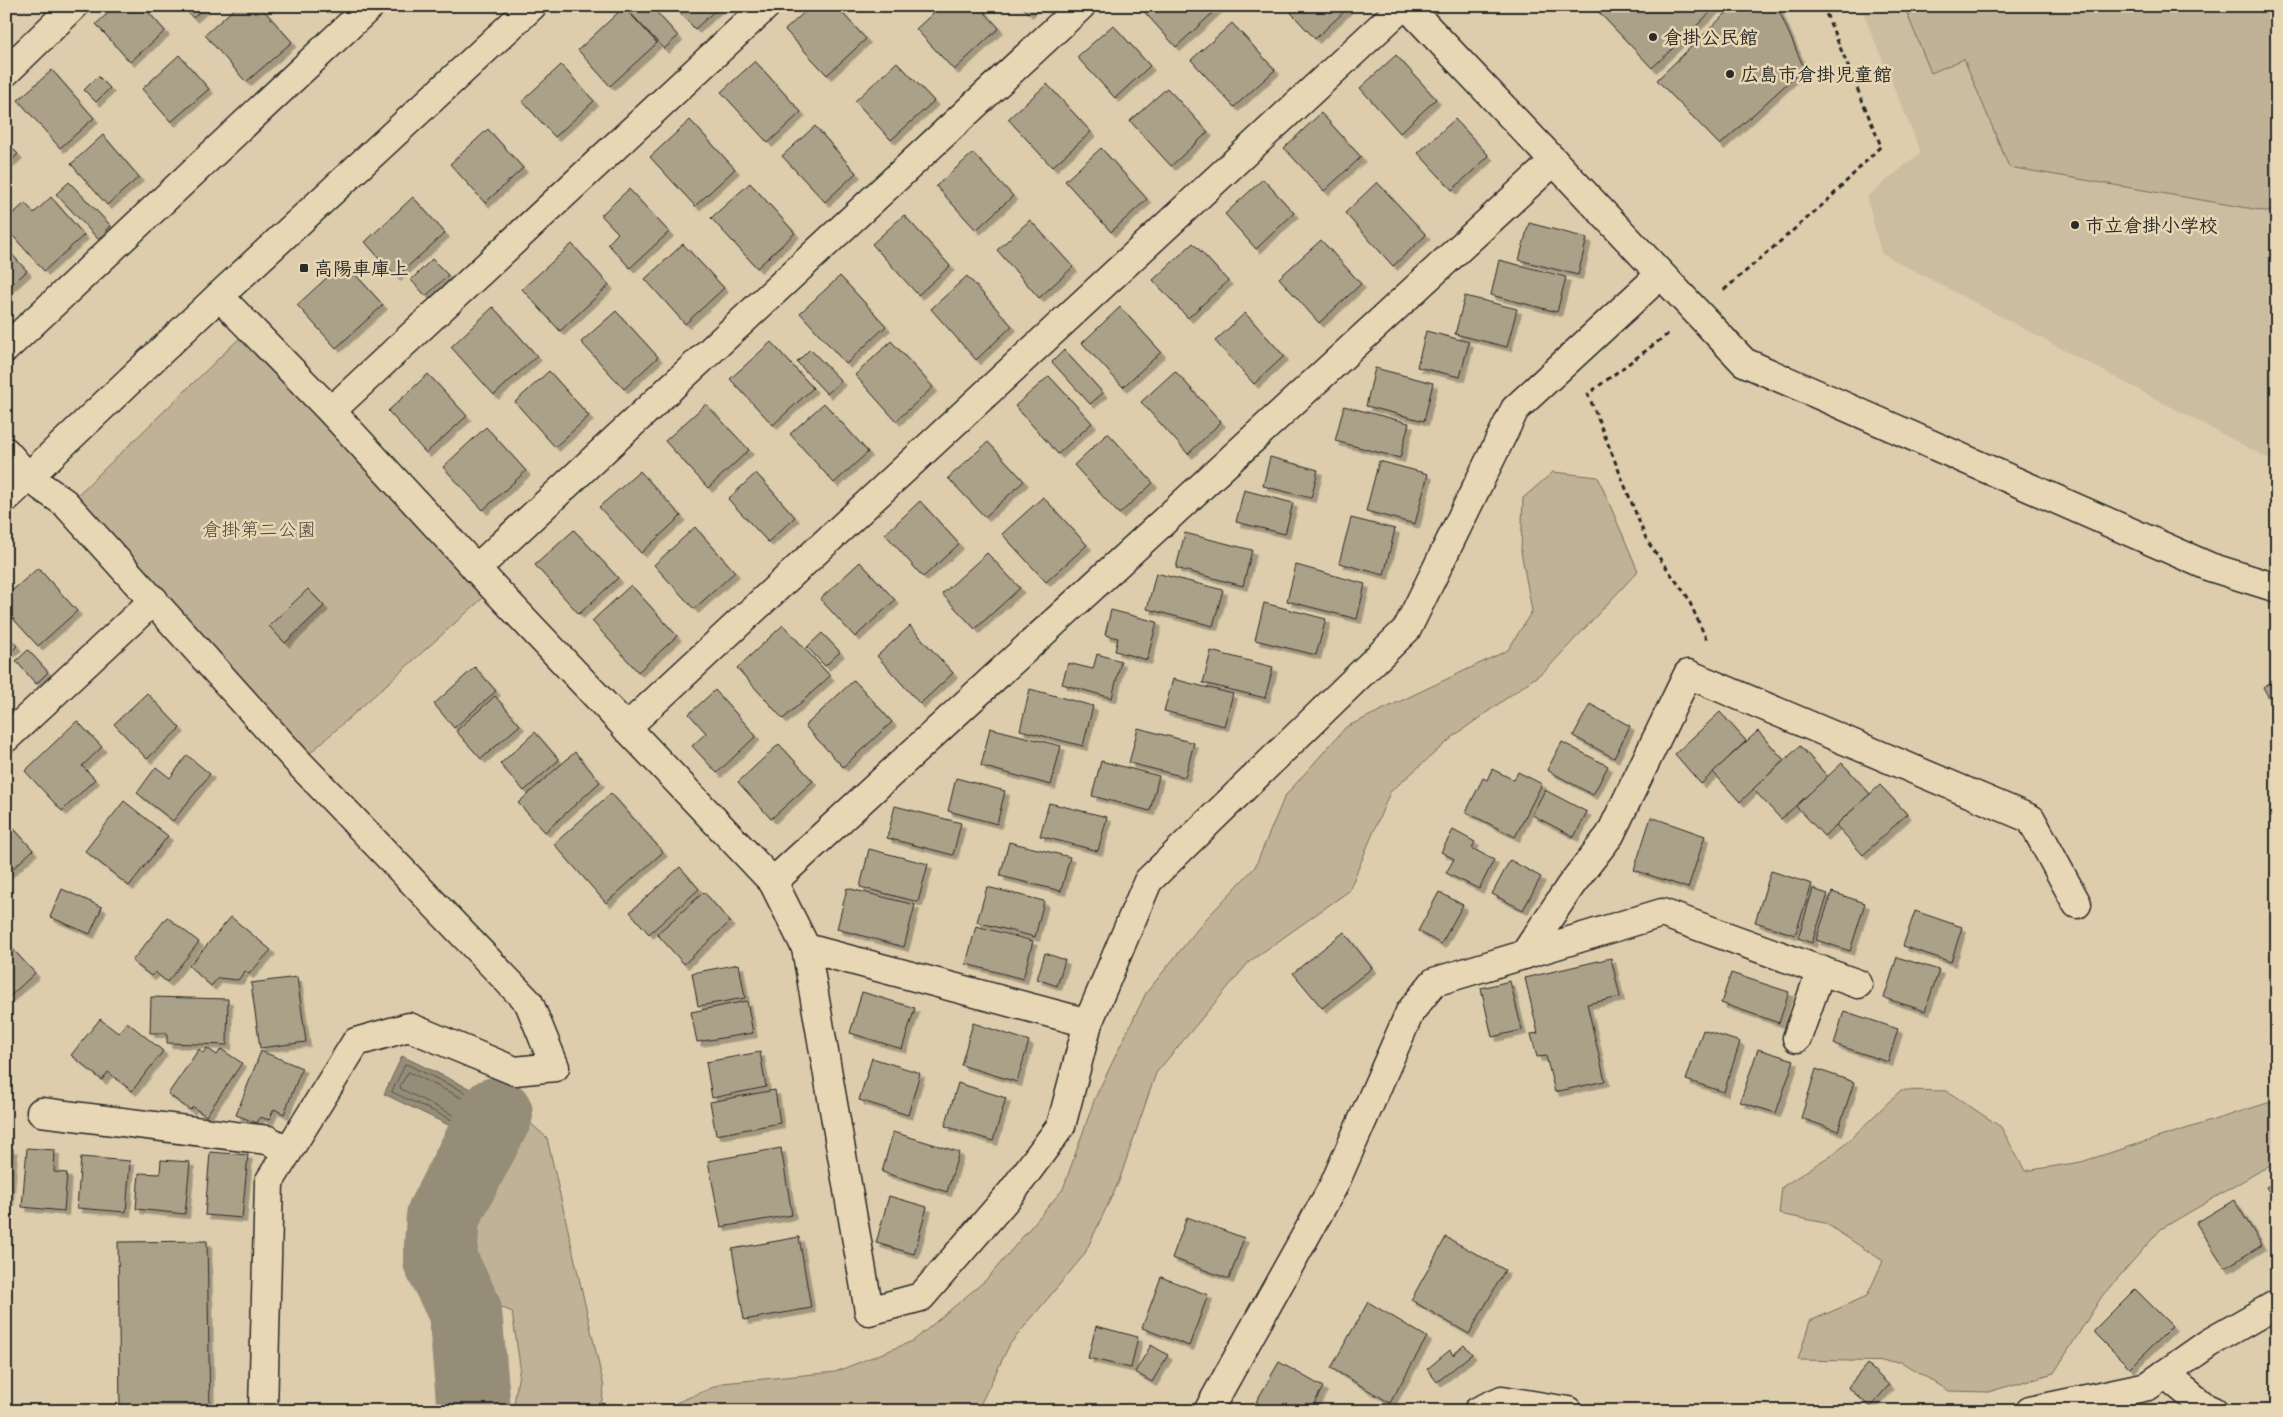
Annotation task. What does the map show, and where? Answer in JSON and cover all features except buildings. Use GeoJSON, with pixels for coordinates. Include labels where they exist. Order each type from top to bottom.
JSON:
{"type":"FeatureCollection","features":[{"type":"Feature","properties":{"kind":"street"},"geometry":{"type":"LineString","coordinates":[[6,72],[74,6]]}},
{"type":"Feature","properties":{"kind":"street"},"geometry":{"type":"LineString","coordinates":[[6,348],[370,6]]}},
{"type":"Feature","properties":{"kind":"street"},"geometry":{"type":"LineString","coordinates":[[6,498],[219,296],[532,6]]}},
{"type":"Feature","properties":{"kind":"street"},"geometry":{"type":"LineString","coordinates":[[331,411],[766,6]]}},
{"type":"Feature","properties":{"kind":"street"},"geometry":{"type":"LineString","coordinates":[[476,569],[1082,6]]}},
{"type":"Feature","properties":{"kind":"street"},"geometry":{"type":"LineString","coordinates":[[626,728],[1403,6]]}},
{"type":"Feature","properties":{"kind":"street"},"geometry":{"type":"LineString","coordinates":[[1407,6],[1744,362],[2201,563],[2277,588]]}},
{"type":"Feature","properties":{"kind":"street"},"geometry":{"type":"LineString","coordinates":[[774,882],[1554,161]]}},
{"type":"Feature","properties":{"kind":"street"},"geometry":{"type":"LineString","coordinates":[[219,296],[331,411],[476,569],[774,882],[806,948],[869,1311],[921,1297],[1012,1192],[1061,1126],[1088,1024],[1148,881],[1407,629],[1515,409],[1660,275]]}},
{"type":"Feature","properties":{"kind":"street"},"geometry":{"type":"LineString","coordinates":[[6,452],[28,477],[65,504],[154,600],[299,763],[529,1003],[555,1067],[515,1071],[409,1027],[356,1042],[269,1182],[263,1411]]}},
{"type":"Feature","properties":{"kind":"street"},"geometry":{"type":"LineString","coordinates":[[6,738],[154,600]]}},
{"type":"Feature","properties":{"kind":"street"},"geometry":{"type":"LineString","coordinates":[[1524,955],[1571,885],[1610,835],[1688,674],[2031,819],[2077,904]]}},
{"type":"Feature","properties":{"kind":"street"},"geometry":{"type":"LineString","coordinates":[[1208,1411],[1334,1185],[1410,1012],[1434,982],[1662,914],[1858,984]]}},
{"type":"Feature","properties":{"kind":"street"},"geometry":{"type":"LineString","coordinates":[[806,948],[1088,1024]]}},
{"type":"Feature","properties":{"kind":"street"},"geometry":{"type":"LineString","coordinates":[[1797,1038],[1821,970]]}},
{"type":"Feature","properties":{"kind":"street"},"geometry":{"type":"LineString","coordinates":[[41,1112],[268,1140],[288,1151]]}},
{"type":"Feature","properties":{"kind":"street"},"geometry":{"type":"LineString","coordinates":[[2030,1411],[2148,1386],[2209,1343],[2277,1304]]}},
{"type":"Feature","properties":{"kind":"street"},"geometry":{"type":"LineString","coordinates":[[2165,1374],[2206,1408],[2214,1411]]}},
{"type":"Feature","properties":{"kind":"street"},"geometry":{"type":"LineString","coordinates":[[1478,1411],[1502,1400],[1568,1411]]}},
{"type":"Feature","properties":{"kind":"path"},"geometry":{"type":"LineString","coordinates":[[1740,277],[1828,200],[1881,146],[1823,6]]}},
{"type":"Feature","properties":{"kind":"path"},"geometry":{"type":"LineString","coordinates":[[1672,330],[1588,394],[1647,541],[1687,596],[1710,647]]}},
{"type":"Feature","properties":{"kind":"shaded area","name":"市立倉掛小学校"},"geometry":{"type":"Polygon","coordinates":[[[1860,6],[2277,6],[2277,463],[1881,253],[1867,197],[1921,152],[1860,6]]]}},
{"type":"Feature","properties":{"kind":"green space"},"geometry":{"type":"Polygon","coordinates":[[[1904,6],[2277,6],[2277,213],[2009,167],[1964,59],[1931,73],[1904,6]]]}},
{"type":"Feature","properties":{"kind":"green space","name":"倉掛第二公園"},"geometry":{"type":"Polygon","coordinates":[[[250,328],[494,588],[299,763],[63,509],[250,328]]]}},
{"type":"Feature","properties":{"kind":"green space"},"geometry":{"type":"Polygon","coordinates":[[[1553,472],[1598,477],[1638,571],[1547,669],[1454,736],[1390,792],[1349,891],[1249,962],[1156,1073],[1119,1181],[1084,1255],[1010,1344],[977,1411],[672,1411],[676,1403],[723,1383],[835,1372],[913,1341],[987,1279],[1063,1189],[1095,1098],[1146,993],[1205,920],[1255,867],[1285,796],[1346,727],[1508,650],[1532,611],[1521,551],[1523,498],[1553,472]]]}},
{"type":"Feature","properties":{"kind":"green space"},"geometry":{"type":"Polygon","coordinates":[[[1901,1090],[1947,1091],[2001,1127],[2025,1171],[2081,1162],[2277,1100],[2277,1161],[2161,1229],[2102,1296],[2054,1373],[1988,1392],[1949,1391],[1901,1362],[1798,1360],[1810,1321],[1867,1296],[1883,1261],[1825,1223],[1779,1214],[1782,1187],[1840,1149],[1901,1090]]]}},
{"type":"Feature","properties":{"kind":"green space"},"geometry":{"type":"Polygon","coordinates":[[[517,1111],[547,1138],[604,1387],[600,1411],[513,1411],[520,1366],[512,1312],[472,1294],[458,1211],[496,1125],[517,1111]]]}},
{"type":"Feature","properties":{"kind":"water"},"geometry":{"type":"Polygon","coordinates":[[[402,1056],[483,1095],[465,1133],[384,1094],[402,1056]]]}},
{"type":"Feature","properties":{"kind":"waterway"},"geometry":{"type":"LineString","coordinates":[[474,1411],[465,1311],[440,1260],[443,1216],[496,1114]]}},
{"type":"Feature","properties":{"kind":"place","name":"倉掛公民館"},"geometry":{"type":"Point","coordinates":[1653,37]}},
{"type":"Feature","properties":{"kind":"place","name":"広島市倉掛児童館"},"geometry":{"type":"Point","coordinates":[1730,74]}},
{"type":"Feature","properties":{"kind":"place","name":"市立倉掛小学校"},"geometry":{"type":"Point","coordinates":[2075,225]}},
{"type":"Feature","properties":{"kind":"place","name":"高陽車庫上"},"geometry":{"type":"Point","coordinates":[304,268]}}]}
